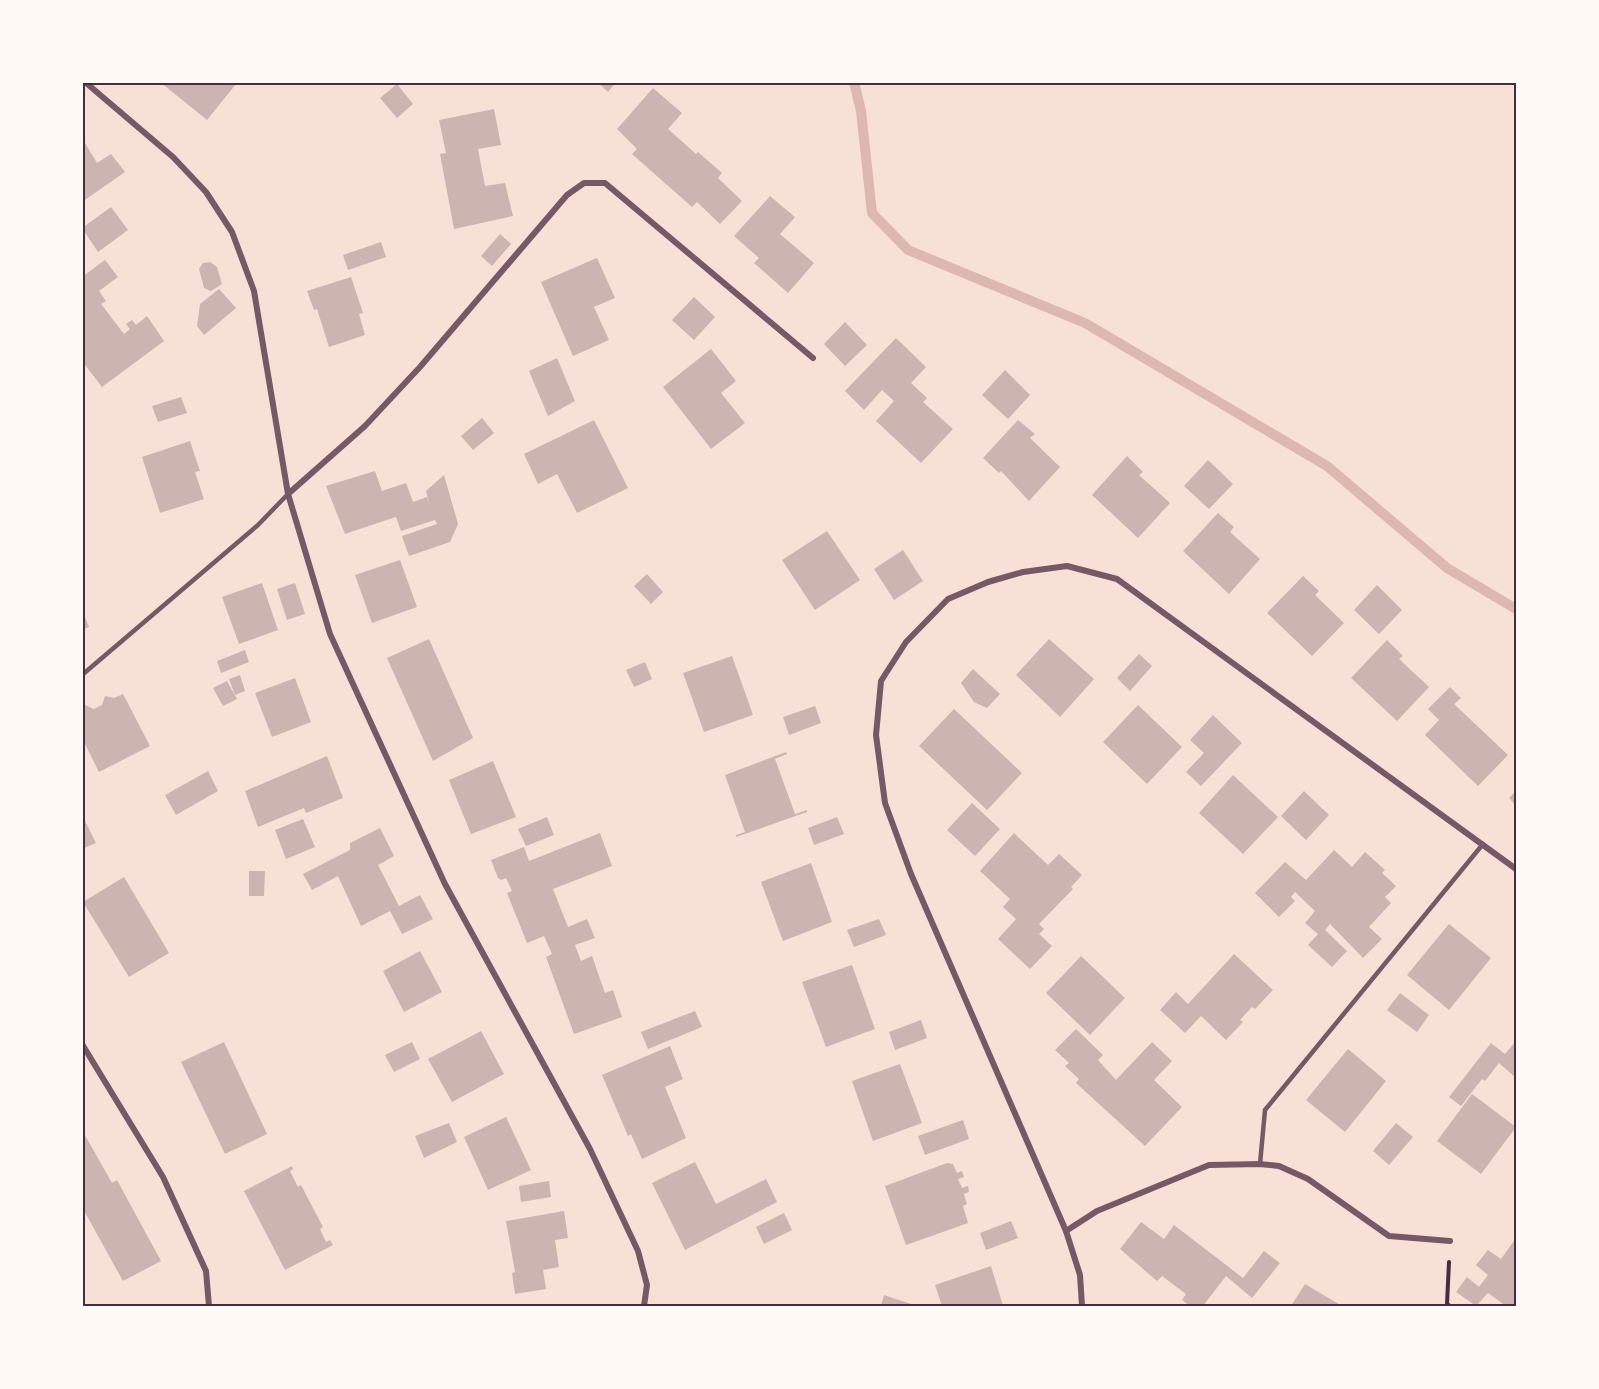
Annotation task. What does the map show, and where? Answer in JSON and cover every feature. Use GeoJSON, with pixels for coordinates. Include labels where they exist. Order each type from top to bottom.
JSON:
{"type":"FeatureCollection","features":[{"type":"Feature","properties":{"kind":"street"},"geometry":{"type":"LineString","coordinates":[[85,82],[173,157],[206,192],[232,232],[254,291],[288,494],[330,634],[440,873],[590,1149],[638,1251],[647,1284],[644,1306]]}},
{"type":"Feature","properties":{"kind":"street"},"geometry":{"type":"LineString","coordinates":[[288,494],[365,426],[420,367],[567,195],[584,183],[605,183],[813,358]]}},
{"type":"Feature","properties":{"kind":"street"},"geometry":{"type":"LineString","coordinates":[[1083,1306],[1080,1275],[1066,1231],[911,873],[885,803],[876,735],[881,681],[906,642],[948,599],[988,582],[1023,572],[1067,566],[1117,579],[1516,868]]}},
{"type":"Feature","properties":{"kind":"street"},"geometry":{"type":"LineString","coordinates":[[82,1044],[163,1178],[206,1271],[209,1306]]}},
{"type":"Feature","properties":{"kind":"street"},"geometry":{"type":"LineString","coordinates":[[1066,1231],[1097,1211],[1209,1165],[1260,1164],[1279,1166],[1308,1179],[1389,1236],[1450,1241]]}},
{"type":"Feature","properties":{"kind":"lane"},"geometry":{"type":"LineString","coordinates":[[82,675],[258,525],[288,494]]}},
{"type":"Feature","properties":{"kind":"lane"},"geometry":{"type":"LineString","coordinates":[[1260,1164],[1265,1110],[1483,844]]}},
{"type":"Feature","properties":{"kind":"path"},"geometry":{"type":"LineString","coordinates":[[1450,1241],[1447,1304],[1450,1306]]}},
{"type":"Feature","properties":{"kind":"building"},"geometry":{"type":"Polygon","coordinates":[[[160,82],[234,82],[236,84],[207,120],[160,82]]]}},
{"type":"Feature","properties":{"kind":"building"},"geometry":{"type":"Polygon","coordinates":[[[597,82],[616,82],[608,92],[597,82]]]}},
{"type":"Feature","properties":{"kind":"building"},"geometry":{"type":"Polygon","coordinates":[[[397,84],[413,104],[397,118],[380,98],[397,84]]]}},
{"type":"Feature","properties":{"kind":"building"},"geometry":{"type":"Polygon","coordinates":[[[653,88],[682,113],[668,129],[722,173],[718,178],[742,201],[720,224],[697,202],[692,207],[632,154],[637,149],[617,129],[653,88]]]}},
{"type":"Feature","properties":{"kind":"building"},"geometry":{"type":"Polygon","coordinates":[[[494,109],[501,145],[478,149],[485,186],[505,183],[513,216],[454,229],[440,154],[446,153],[439,120],[494,109]]]}},
{"type":"Feature","properties":{"kind":"building"},"geometry":{"type":"Polygon","coordinates":[[[82,138],[97,163],[111,154],[125,172],[82,202],[82,138]]]}},
{"type":"Feature","properties":{"kind":"building"},"geometry":{"type":"Polygon","coordinates":[[[770,196],[795,217],[780,234],[814,263],[788,293],[754,263],[759,258],[734,236],[770,196]]]}},
{"type":"Feature","properties":{"kind":"building"},"geometry":{"type":"Polygon","coordinates":[[[111,207],[128,230],[98,252],[82,228],[111,207]]]}},
{"type":"Feature","properties":{"kind":"building"},"geometry":{"type":"Polygon","coordinates":[[[500,234],[511,244],[492,266],[481,256],[500,234]]]}},
{"type":"Feature","properties":{"kind":"building"},"geometry":{"type":"Polygon","coordinates":[[[381,242],[386,257],[348,270],[343,255],[381,242]]]}},
{"type":"Feature","properties":{"kind":"building"},"geometry":{"type":"Polygon","coordinates":[[[597,258],[615,298],[594,307],[609,340],[573,356],[541,282],[597,258]]]}},
{"type":"Feature","properties":{"kind":"building"},"geometry":{"type":"Polygon","coordinates":[[[105,260],[118,277],[99,291],[106,301],[101,304],[124,334],[130,329],[126,324],[132,320],[136,325],[147,316],[164,341],[102,387],[82,361],[82,277],[105,260]]]}},
{"type":"Feature","properties":{"kind":"building"},"geometry":{"type":"Polygon","coordinates":[[[210,262],[217,267],[222,284],[211,291],[204,288],[199,269],[203,263],[210,262]]]}},
{"type":"Feature","properties":{"kind":"building"},"geometry":{"type":"Polygon","coordinates":[[[351,277],[363,313],[359,314],[365,335],[329,347],[317,309],[314,310],[307,291],[351,277]]]}},
{"type":"Feature","properties":{"kind":"building"},"geometry":{"type":"Polygon","coordinates":[[[219,289],[236,308],[204,335],[197,326],[200,304],[219,289]]]}},
{"type":"Feature","properties":{"kind":"building"},"geometry":{"type":"Polygon","coordinates":[[[694,297],[715,317],[694,340],[672,320],[694,297]]]}},
{"type":"Feature","properties":{"kind":"building"},"geometry":{"type":"Polygon","coordinates":[[[845,322],[867,345],[845,366],[824,344],[845,322]]]}},
{"type":"Feature","properties":{"kind":"building"},"geometry":{"type":"Polygon","coordinates":[[[896,338],[926,367],[911,383],[927,398],[923,402],[953,429],[921,463],[876,421],[894,401],[882,390],[864,410],[845,391],[896,338]]]}},
{"type":"Feature","properties":{"kind":"building"},"geometry":{"type":"Polygon","coordinates":[[[711,349],[736,381],[721,393],[745,423],[711,449],[663,387],[711,349]]]}},
{"type":"Feature","properties":{"kind":"building"},"geometry":{"type":"Polygon","coordinates":[[[557,358],[575,401],[548,416],[529,371],[557,358]]]}},
{"type":"Feature","properties":{"kind":"building"},"geometry":{"type":"Polygon","coordinates":[[[1005,370],[1030,395],[1008,419],[982,395],[1005,370]]]}},
{"type":"Feature","properties":{"kind":"building"},"geometry":{"type":"Polygon","coordinates":[[[181,397],[187,413],[158,422],[152,406],[181,397]]]}},
{"type":"Feature","properties":{"kind":"building"},"geometry":{"type":"Polygon","coordinates":[[[482,418],[494,433],[473,450],[461,436],[482,418]]]}},
{"type":"Feature","properties":{"kind":"building"},"geometry":{"type":"Polygon","coordinates":[[[594,420],[628,488],[577,513],[557,474],[538,484],[524,454],[594,420]]]}},
{"type":"Feature","properties":{"kind":"building"},"geometry":{"type":"Polygon","coordinates":[[[1018,420],[1035,434],[1030,438],[1060,467],[1029,501],[1001,471],[999,473],[983,458],[1018,420]]]}},
{"type":"Feature","properties":{"kind":"building"},"geometry":{"type":"Polygon","coordinates":[[[190,441],[200,471],[195,472],[204,499],[160,513],[142,457],[190,441]]]}},
{"type":"Feature","properties":{"kind":"building"},"geometry":{"type":"Polygon","coordinates":[[[1127,456],[1143,472],[1139,475],[1170,503],[1138,538],[1092,495],[1127,456]]]}},
{"type":"Feature","properties":{"kind":"building"},"geometry":{"type":"Polygon","coordinates":[[[1208,460],[1233,484],[1209,509],[1184,486],[1208,460]]]}},
{"type":"Feature","properties":{"kind":"building"},"geometry":{"type":"Polygon","coordinates":[[[375,471],[382,491],[406,483],[413,502],[427,497],[430,506],[426,491],[444,475],[458,524],[450,542],[409,556],[402,536],[437,524],[435,520],[401,531],[396,517],[345,534],[326,486],[375,471]]]}},
{"type":"Feature","properties":{"kind":"building"},"geometry":{"type":"Polygon","coordinates":[[[1218,513],[1234,527],[1230,532],[1260,559],[1229,594],[1183,551],[1218,513]]]}},
{"type":"Feature","properties":{"kind":"building"},"geometry":{"type":"Polygon","coordinates":[[[827,531],[860,580],[815,610],[782,560],[827,531]]]}},
{"type":"Feature","properties":{"kind":"building"},"geometry":{"type":"Polygon","coordinates":[[[903,550],[923,581],[894,600],[874,569],[903,550]]]}},
{"type":"Feature","properties":{"kind":"building"},"geometry":{"type":"Polygon","coordinates":[[[400,560],[417,607],[372,623],[355,575],[400,560]]]}},
{"type":"Feature","properties":{"kind":"building"},"geometry":{"type":"Polygon","coordinates":[[[647,574],[663,592],[651,604],[634,586],[647,574]]]}},
{"type":"Feature","properties":{"kind":"building"},"geometry":{"type":"Polygon","coordinates":[[[1303,576],[1319,591],[1315,595],[1344,623],[1312,656],[1267,613],[1303,576]]]}},
{"type":"Feature","properties":{"kind":"building"},"geometry":{"type":"Polygon","coordinates":[[[262,583],[278,630],[239,644],[222,597],[262,583]]]}},
{"type":"Feature","properties":{"kind":"building"},"geometry":{"type":"Polygon","coordinates":[[[295,583],[305,614],[287,620],[277,589],[295,583]]]}},
{"type":"Feature","properties":{"kind":"building"},"geometry":{"type":"Polygon","coordinates":[[[1377,585],[1402,610],[1379,634],[1354,610],[1377,585]]]}},
{"type":"Feature","properties":{"kind":"building"},"geometry":{"type":"Polygon","coordinates":[[[82,610],[89,627],[82,630],[82,610]]]}},
{"type":"Feature","properties":{"kind":"building"},"geometry":{"type":"Polygon","coordinates":[[[429,639],[473,738],[433,761],[387,658],[429,639]]]}},
{"type":"Feature","properties":{"kind":"building"},"geometry":{"type":"Polygon","coordinates":[[[1049,639],[1094,679],[1060,717],[1016,675],[1049,639]]]}},
{"type":"Feature","properties":{"kind":"building"},"geometry":{"type":"Polygon","coordinates":[[[1387,640],[1403,656],[1399,659],[1429,687],[1397,721],[1351,678],[1387,640]]]}},
{"type":"Feature","properties":{"kind":"building"},"geometry":{"type":"Polygon","coordinates":[[[245,650],[249,662],[221,673],[217,661],[245,650]]]}},
{"type":"Feature","properties":{"kind":"building"},"geometry":{"type":"Polygon","coordinates":[[[1139,654],[1152,666],[1130,691],[1117,678],[1139,654]]]}},
{"type":"Feature","properties":{"kind":"building"},"geometry":{"type":"Polygon","coordinates":[[[732,656],[753,715],[704,732],[683,673],[732,656]]]}},
{"type":"Feature","properties":{"kind":"building"},"geometry":{"type":"Polygon","coordinates":[[[645,662],[652,679],[634,687],[626,670],[645,662]]]}},
{"type":"Feature","properties":{"kind":"building"},"geometry":{"type":"Polygon","coordinates":[[[973,669],[1000,694],[987,708],[974,702],[961,683],[973,669]]]}},
{"type":"Feature","properties":{"kind":"building"},"geometry":{"type":"Polygon","coordinates":[[[240,675],[245,691],[235,695],[229,679],[240,675]]]}},
{"type":"Feature","properties":{"kind":"building"},"geometry":{"type":"Polygon","coordinates":[[[295,678],[311,722],[272,737],[255,693],[295,678]]]}},
{"type":"Feature","properties":{"kind":"building"},"geometry":{"type":"Polygon","coordinates":[[[227,681],[237,699],[223,706],[213,688],[227,681]]]}},
{"type":"Feature","properties":{"kind":"building"},"geometry":{"type":"Polygon","coordinates":[[[1450,687],[1461,698],[1454,704],[1508,755],[1478,786],[1425,735],[1439,720],[1428,709],[1450,687]]]}},
{"type":"Feature","properties":{"kind":"building"},"geometry":{"type":"Polygon","coordinates":[[[123,694],[150,746],[99,772],[82,738],[82,713],[85,705],[94,709],[102,705],[105,696],[114,698],[123,694]]]}},
{"type":"Feature","properties":{"kind":"building"},"geometry":{"type":"Polygon","coordinates":[[[1138,705],[1182,747],[1147,784],[1103,742],[1138,705]]]}},
{"type":"Feature","properties":{"kind":"building"},"geometry":{"type":"Polygon","coordinates":[[[815,706],[821,723],[789,735],[783,717],[815,706]]]}},
{"type":"Feature","properties":{"kind":"building"},"geometry":{"type":"Polygon","coordinates":[[[954,709],[1022,773],[987,810],[919,746],[954,709]]]}},
{"type":"Feature","properties":{"kind":"building"},"geometry":{"type":"Polygon","coordinates":[[[1213,715],[1242,743],[1201,786],[1186,772],[1204,753],[1190,740],[1213,715]]]}},
{"type":"Feature","properties":{"kind":"building"},"geometry":{"type":"Polygon","coordinates":[[[786,752],[787,754],[775,759],[795,814],[807,810],[807,812],[736,837],[745,832],[725,775],[786,752]]]}},
{"type":"Feature","properties":{"kind":"building"},"geometry":{"type":"Polygon","coordinates":[[[327,756],[343,798],[306,813],[304,808],[258,827],[245,791],[327,756]]]}},
{"type":"Feature","properties":{"kind":"building"},"geometry":{"type":"Polygon","coordinates":[[[493,761],[516,817],[471,834],[449,780],[493,761]]]}},
{"type":"Feature","properties":{"kind":"building"},"geometry":{"type":"Polygon","coordinates":[[[208,771],[218,791],[176,815],[165,795],[208,771]]]}},
{"type":"Feature","properties":{"kind":"building"},"geometry":{"type":"Polygon","coordinates":[[[1233,775],[1278,817],[1243,854],[1199,813],[1233,775]]]}},
{"type":"Feature","properties":{"kind":"building"},"geometry":{"type":"Polygon","coordinates":[[[1304,791],[1329,815],[1306,840],[1281,816],[1304,791]]]}},
{"type":"Feature","properties":{"kind":"building"},"geometry":{"type":"Polygon","coordinates":[[[1516,791],[1516,806],[1509,798],[1516,791]]]}},
{"type":"Feature","properties":{"kind":"building"},"geometry":{"type":"Polygon","coordinates":[[[972,803],[1000,829],[975,856],[947,830],[972,803]]]}},
{"type":"Feature","properties":{"kind":"building"},"geometry":{"type":"Polygon","coordinates":[[[82,815],[96,843],[82,849],[82,815]]]}},
{"type":"Feature","properties":{"kind":"building"},"geometry":{"type":"Polygon","coordinates":[[[547,817],[554,835],[526,846],[518,829],[547,817]]]}},
{"type":"Feature","properties":{"kind":"building"},"geometry":{"type":"Polygon","coordinates":[[[837,817],[844,834],[814,845],[808,828],[837,817]]]}},
{"type":"Feature","properties":{"kind":"building"},"geometry":{"type":"Polygon","coordinates":[[[303,819],[315,847],[286,859],[275,830],[303,819]]]}},
{"type":"Feature","properties":{"kind":"building"},"geometry":{"type":"Polygon","coordinates":[[[380,828],[394,856],[378,865],[399,906],[420,895],[433,919],[402,934],[390,911],[361,926],[338,876],[312,890],[303,874],[350,850],[350,843],[380,828]]]}},
{"type":"Feature","properties":{"kind":"building"},"geometry":{"type":"Polygon","coordinates":[[[600,833],[612,866],[553,889],[568,927],[587,919],[595,938],[575,945],[581,961],[592,956],[605,993],[613,990],[622,1017],[574,1034],[546,957],[552,954],[544,936],[527,943],[507,893],[512,891],[506,878],[501,880],[498,878],[491,860],[524,847],[529,861],[600,833]]]}},
{"type":"Feature","properties":{"kind":"building"},"geometry":{"type":"Polygon","coordinates":[[[1014,833],[1048,865],[1059,854],[1082,875],[1071,887],[1073,889],[1039,924],[1044,929],[1039,934],[1052,946],[1030,969],[998,939],[1016,919],[1003,907],[1010,899],[980,871],[1014,833]]]}},
{"type":"Feature","properties":{"kind":"building"},"geometry":{"type":"Polygon","coordinates":[[[1334,850],[1352,867],[1365,852],[1385,870],[1382,873],[1396,886],[1385,897],[1391,903],[1369,927],[1382,939],[1363,958],[1330,924],[1325,930],[1347,951],[1332,967],[1308,945],[1318,934],[1305,923],[1315,911],[1295,892],[1291,897],[1295,901],[1279,917],[1255,893],[1285,862],[1306,880],[1334,850]]]}},
{"type":"Feature","properties":{"kind":"building"},"geometry":{"type":"Polygon","coordinates":[[[811,863],[832,922],[783,941],[761,882],[811,863]]]}},
{"type":"Feature","properties":{"kind":"building"},"geometry":{"type":"Polygon","coordinates":[[[249,871],[265,871],[264,896],[249,896],[249,871]]]}},
{"type":"Feature","properties":{"kind":"building"},"geometry":{"type":"Polygon","coordinates":[[[124,877],[169,953],[129,977],[83,902],[124,877]]]}},
{"type":"Feature","properties":{"kind":"building"},"geometry":{"type":"Polygon","coordinates":[[[879,919],[886,935],[854,947],[847,930],[879,919]]]}},
{"type":"Feature","properties":{"kind":"building"},"geometry":{"type":"Polygon","coordinates":[[[1449,924],[1491,958],[1449,1010],[1407,975],[1449,924]]]}},
{"type":"Feature","properties":{"kind":"building"},"geometry":{"type":"Polygon","coordinates":[[[420,951],[442,992],[404,1012],[383,971],[420,951]]]}},
{"type":"Feature","properties":{"kind":"building"},"geometry":{"type":"Polygon","coordinates":[[[1234,954],[1273,990],[1255,1009],[1252,1007],[1240,1020],[1243,1022],[1226,1040],[1201,1016],[1185,1033],[1160,1010],[1176,992],[1188,1004],[1234,954]]]}},
{"type":"Feature","properties":{"kind":"building"},"geometry":{"type":"Polygon","coordinates":[[[1081,956],[1125,998],[1090,1035],[1046,993],[1081,956]]]}},
{"type":"Feature","properties":{"kind":"building"},"geometry":{"type":"Polygon","coordinates":[[[852,965],[875,1029],[826,1047],[802,982],[852,965]]]}},
{"type":"Feature","properties":{"kind":"building"},"geometry":{"type":"Polygon","coordinates":[[[1400,993],[1429,1015],[1417,1032],[1387,1010],[1400,993]]]}},
{"type":"Feature","properties":{"kind":"building"},"geometry":{"type":"Polygon","coordinates":[[[695,1011],[702,1027],[648,1049],[641,1032],[695,1011]]]}},
{"type":"Feature","properties":{"kind":"building"},"geometry":{"type":"Polygon","coordinates":[[[921,1020],[927,1038],[895,1050],[889,1032],[921,1020]]]}},
{"type":"Feature","properties":{"kind":"building"},"geometry":{"type":"Polygon","coordinates":[[[1076,1029],[1103,1055],[1098,1060],[1116,1080],[1152,1042],[1172,1061],[1154,1080],[1182,1107],[1145,1146],[1076,1083],[1079,1079],[1065,1066],[1069,1063],[1055,1050],[1076,1029]]]}},
{"type":"Feature","properties":{"kind":"building"},"geometry":{"type":"Polygon","coordinates":[[[481,1031],[504,1074],[452,1102],[428,1059],[481,1031]]]}},
{"type":"Feature","properties":{"kind":"building"},"geometry":{"type":"Polygon","coordinates":[[[1516,1041],[1516,1078],[1499,1063],[1485,1081],[1482,1079],[1461,1106],[1449,1097],[1491,1043],[1505,1054],[1516,1041]]]}},
{"type":"Feature","properties":{"kind":"building"},"geometry":{"type":"Polygon","coordinates":[[[224,1042],[267,1134],[225,1154],[181,1062],[224,1042]]]}},
{"type":"Feature","properties":{"kind":"building"},"geometry":{"type":"Polygon","coordinates":[[[412,1042],[420,1059],[394,1072],[385,1055],[412,1042]]]}},
{"type":"Feature","properties":{"kind":"building"},"geometry":{"type":"Polygon","coordinates":[[[670,1046],[683,1079],[665,1087],[686,1138],[642,1159],[631,1134],[628,1136],[602,1075],[670,1046]]]}},
{"type":"Feature","properties":{"kind":"building"},"geometry":{"type":"Polygon","coordinates":[[[1348,1049],[1386,1081],[1345,1132],[1306,1100],[1348,1049]]]}},
{"type":"Feature","properties":{"kind":"building"},"geometry":{"type":"Polygon","coordinates":[[[900,1064],[922,1123],[873,1141],[852,1081],[900,1064]]]}},
{"type":"Feature","properties":{"kind":"building"},"geometry":{"type":"Polygon","coordinates":[[[1472,1094],[1516,1127],[1481,1174],[1437,1141],[1472,1094]]]}},
{"type":"Feature","properties":{"kind":"building"},"geometry":{"type":"Polygon","coordinates":[[[506,1117],[531,1170],[488,1190],[464,1137],[506,1117]]]}},
{"type":"Feature","properties":{"kind":"building"},"geometry":{"type":"Polygon","coordinates":[[[963,1120],[969,1139],[925,1155],[918,1136],[963,1120]]]}},
{"type":"Feature","properties":{"kind":"building"},"geometry":{"type":"Polygon","coordinates":[[[449,1123],[457,1142],[424,1158],[415,1136],[449,1123]]]}},
{"type":"Feature","properties":{"kind":"building"},"geometry":{"type":"Polygon","coordinates":[[[1396,1123],[1413,1137],[1389,1165],[1373,1151],[1396,1123]]]}},
{"type":"Feature","properties":{"kind":"building"},"geometry":{"type":"Polygon","coordinates":[[[82,1130],[112,1183],[117,1180],[161,1261],[123,1281],[82,1207],[82,1130]]]}},
{"type":"Feature","properties":{"kind":"building"},"geometry":{"type":"Polygon","coordinates":[[[695,1162],[716,1204],[766,1179],[777,1202],[685,1250],[652,1183],[695,1162]]]}},
{"type":"Feature","properties":{"kind":"building"},"geometry":{"type":"Polygon","coordinates":[[[947,1163],[953,1164],[957,1173],[962,1171],[964,1177],[958,1179],[962,1188],[968,1186],[969,1192],[964,1194],[967,1204],[963,1206],[968,1223],[906,1245],[885,1186],[947,1163]]]}},
{"type":"Feature","properties":{"kind":"building"},"geometry":{"type":"Polygon","coordinates":[[[292,1166],[293,1169],[290,1171],[298,1187],[301,1185],[323,1227],[320,1229],[326,1242],[330,1240],[333,1245],[285,1270],[244,1191],[292,1166]]]}},
{"type":"Feature","properties":{"kind":"building"},"geometry":{"type":"Polygon","coordinates":[[[549,1181],[551,1197],[521,1202],[519,1186],[549,1181]]]}},
{"type":"Feature","properties":{"kind":"building"},"geometry":{"type":"Polygon","coordinates":[[[564,1211],[568,1238],[555,1240],[559,1267],[543,1270],[546,1289],[515,1294],[512,1273],[515,1272],[506,1221],[564,1211]]]}},
{"type":"Feature","properties":{"kind":"building"},"geometry":{"type":"Polygon","coordinates":[[[784,1213],[792,1230],[764,1244],[756,1227],[784,1213]]]}},
{"type":"Feature","properties":{"kind":"building"},"geometry":{"type":"Polygon","coordinates":[[[1011,1221],[1018,1238],[986,1250],[980,1233],[1011,1221]]]}},
{"type":"Feature","properties":{"kind":"building"},"geometry":{"type":"Polygon","coordinates":[[[1141,1222],[1164,1239],[1174,1225],[1243,1278],[1264,1251],[1280,1263],[1252,1298],[1226,1276],[1203,1306],[1190,1306],[1182,1300],[1186,1294],[1162,1276],[1157,1281],[1120,1249],[1141,1222]]]}},
{"type":"Feature","properties":{"kind":"building"},"geometry":{"type":"Polygon","coordinates":[[[1516,1238],[1516,1306],[1506,1306],[1488,1293],[1476,1306],[1456,1292],[1467,1277],[1479,1287],[1488,1275],[1476,1265],[1488,1250],[1501,1259],[1516,1238]]]}},
{"type":"Feature","properties":{"kind":"building"},"geometry":{"type":"Polygon","coordinates":[[[991,1266],[1003,1306],[942,1306],[935,1285],[991,1266]]]}},
{"type":"Feature","properties":{"kind":"building"},"geometry":{"type":"Polygon","coordinates":[[[1305,1284],[1342,1306],[1291,1306],[1305,1284]]]}},
{"type":"Feature","properties":{"kind":"building"},"geometry":{"type":"Polygon","coordinates":[[[884,1295],[917,1306],[881,1306],[884,1295]]]}},
{"type":"Feature","properties":{"kind":"waterway"},"geometry":{"type":"LineString","coordinates":[[854,82],[861,111],[872,213],[908,250],[1085,323],[1327,466],[1447,568],[1516,609]]}}]}
